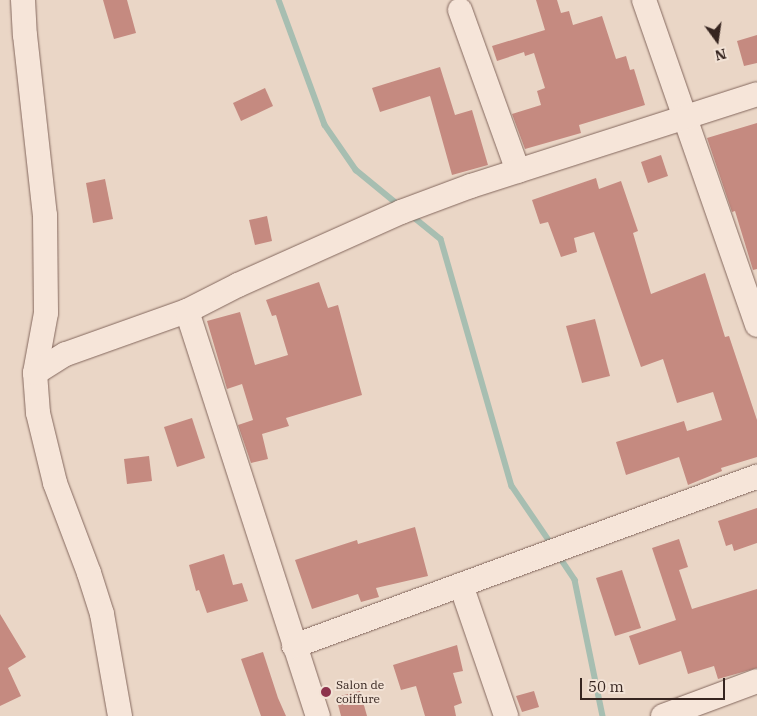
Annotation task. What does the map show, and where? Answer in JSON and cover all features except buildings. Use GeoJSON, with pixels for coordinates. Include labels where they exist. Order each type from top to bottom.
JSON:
{"type":"FeatureCollection","features":[{"type":"Feature","properties":{"kind":"street"},"geometry":{"type":"LineString","coordinates":[[23,0],[25,35],[45,215],[46,313],[35,373],[38,413],[55,483],[102,614],[120,716]]}},
{"type":"Feature","properties":{"kind":"street"},"geometry":{"type":"LineString","coordinates":[[644,0],[684,118],[751,290],[757,325]]}},
{"type":"Feature","properties":{"kind":"street"},"geometry":{"type":"LineString","coordinates":[[460,10],[518,171]]}},
{"type":"Feature","properties":{"kind":"street"},"geometry":{"type":"LineString","coordinates":[[35,373],[66,354],[187,311],[238,284],[401,212],[518,171],[757,94]]}},
{"type":"Feature","properties":{"kind":"street"},"geometry":{"type":"LineString","coordinates":[[187,311],[318,716]]}},
{"type":"Feature","properties":{"kind":"street"},"geometry":{"type":"LineString","coordinates":[[294,646],[757,477]]}},
{"type":"Feature","properties":{"kind":"street"},"geometry":{"type":"LineString","coordinates":[[461,585],[506,716]]}},
{"type":"Feature","properties":{"kind":"street"},"geometry":{"type":"LineString","coordinates":[[663,716],[757,681]]}},
{"type":"Feature","properties":{"kind":"waterway"},"geometry":{"type":"LineString","coordinates":[[279,0],[325,125],[356,170],[400,206]]}},
{"type":"Feature","properties":{"kind":"waterway"},"geometry":{"type":"LineString","coordinates":[[411,215],[441,239],[512,486],[553,546]]}},
{"type":"Feature","properties":{"kind":"waterway"},"geometry":{"type":"LineString","coordinates":[[559,556],[575,580],[603,716]]}},
{"type":"Feature","properties":{"kind":"place","name":"Salon de coiffure"},"geometry":{"type":"Point","coordinates":[326,692]}}]}
